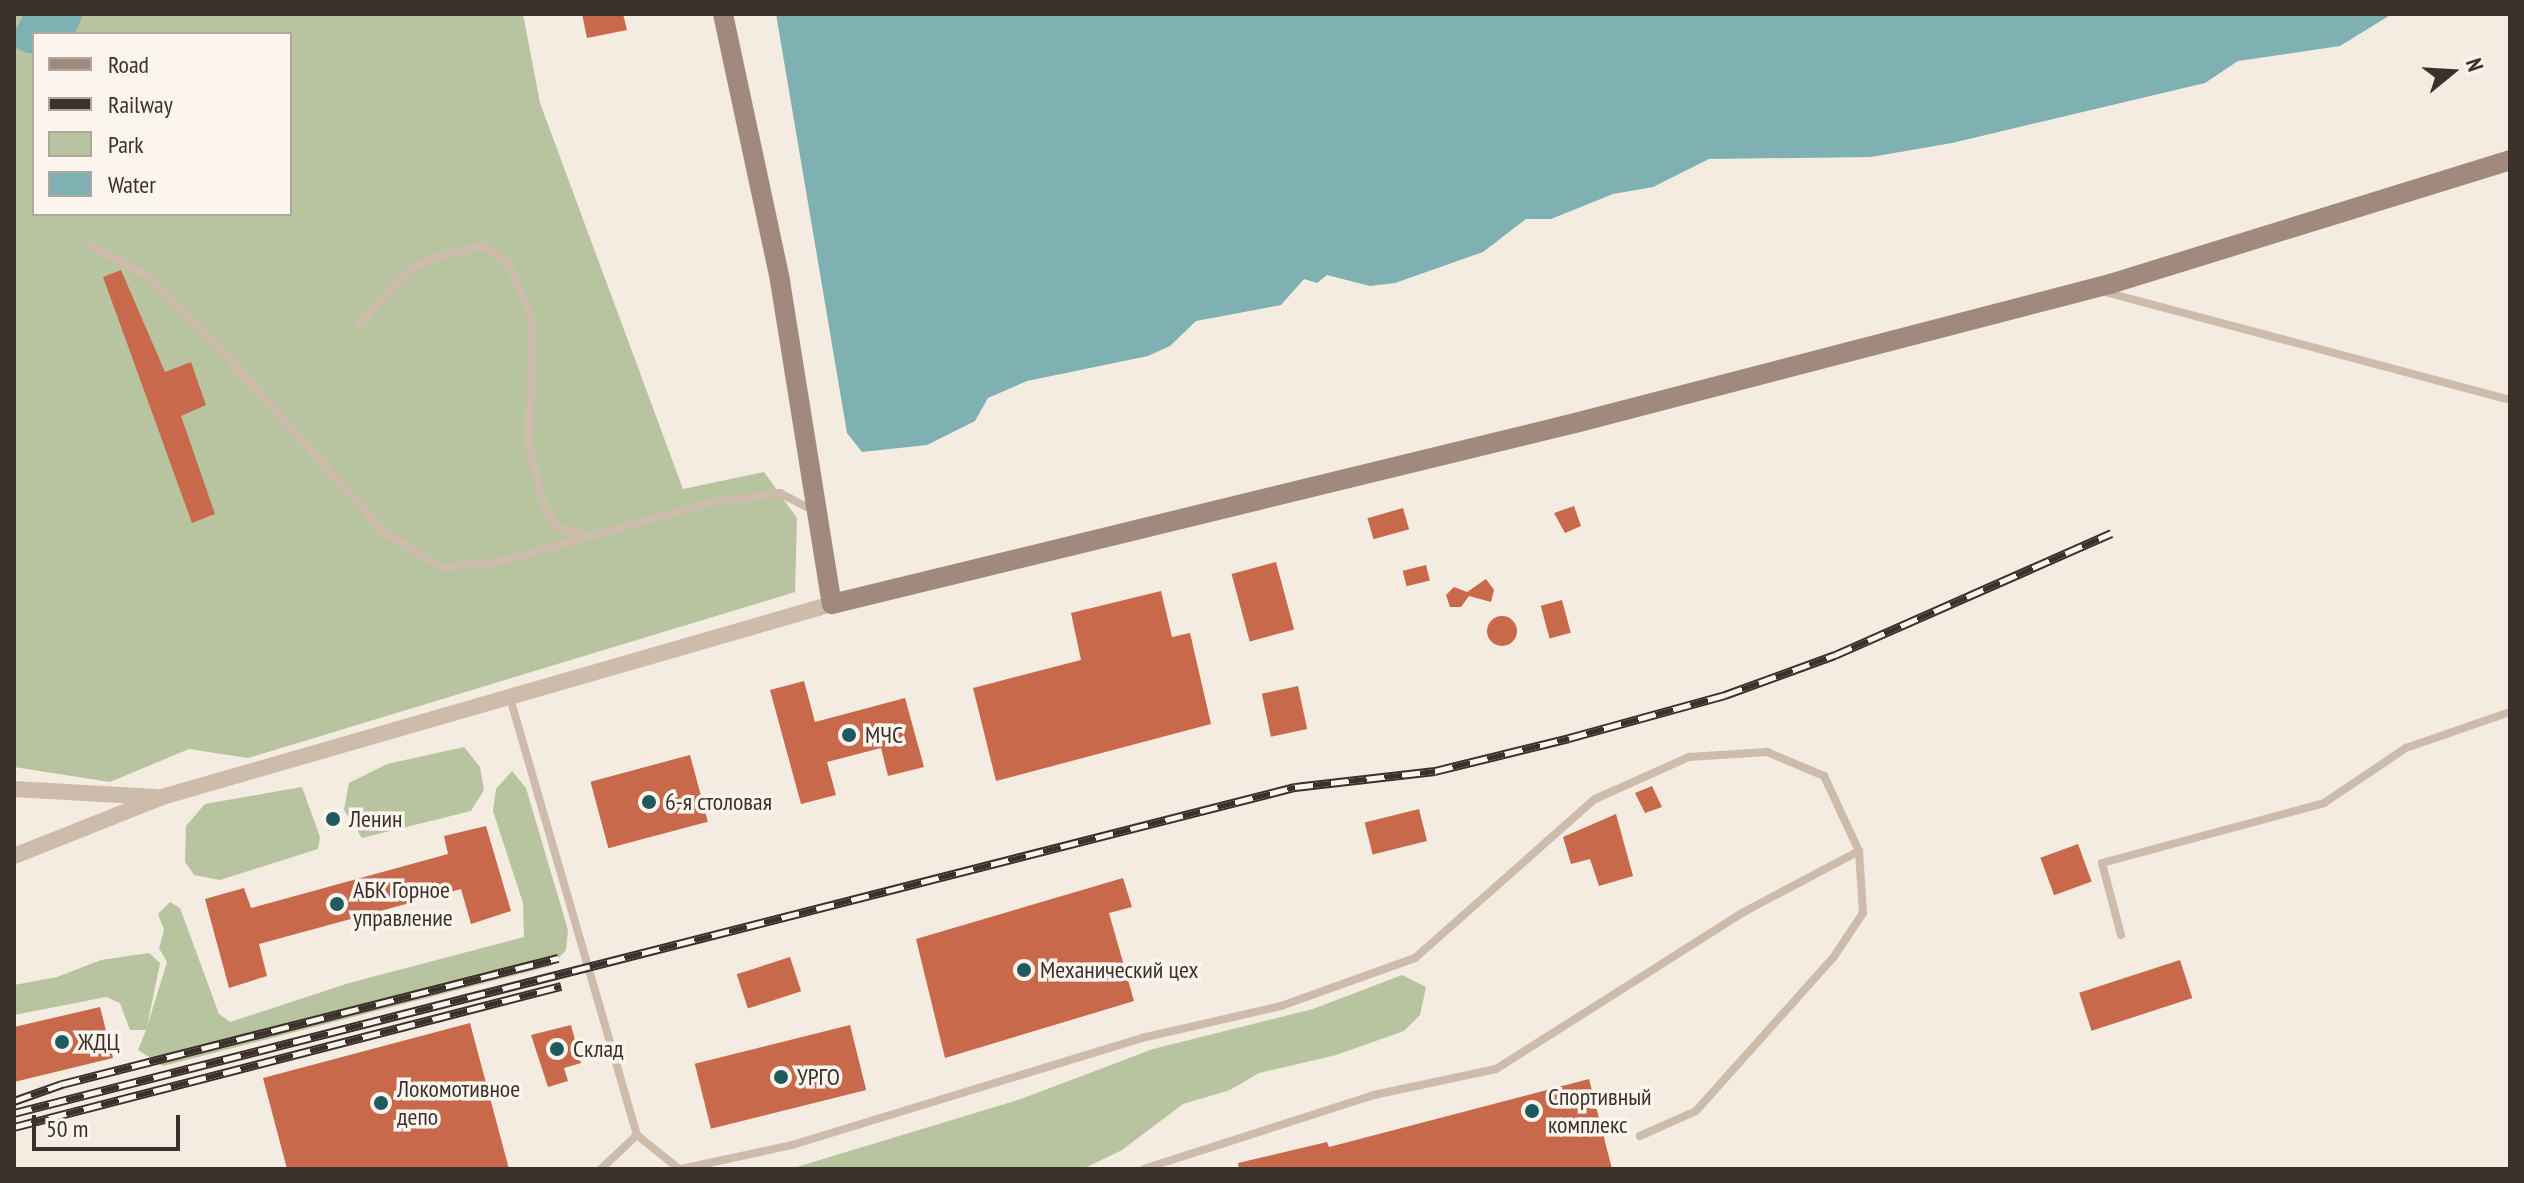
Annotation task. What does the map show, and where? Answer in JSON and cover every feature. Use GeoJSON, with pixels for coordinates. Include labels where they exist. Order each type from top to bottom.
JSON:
{"type":"FeatureCollection","features":[{"type":"Feature","properties":{"kind":"street"},"geometry":{"type":"LineString","coordinates":[[723,14],[780,281],[832,604]]}},
{"type":"Feature","properties":{"kind":"street"},"geometry":{"type":"LineString","coordinates":[[14,856],[162,797],[832,604],[1564,426],[2092,289],[2510,160]]}},
{"type":"Feature","properties":{"kind":"street"},"geometry":{"type":"LineString","coordinates":[[14,789],[162,797]]}},
{"type":"Feature","properties":{"kind":"lane"},"geometry":{"type":"LineString","coordinates":[[89,245],[146,275],[231,361],[385,533],[443,568],[506,560],[585,534],[709,503],[780,493],[817,513]]}},
{"type":"Feature","properties":{"kind":"lane"},"geometry":{"type":"LineString","coordinates":[[359,325],[410,269],[442,255],[484,246],[509,265],[532,319],[529,448],[543,504],[558,528],[585,534]]}},
{"type":"Feature","properties":{"kind":"lane"},"geometry":{"type":"LineString","coordinates":[[2092,289],[2510,400]]}},
{"type":"Feature","properties":{"kind":"lane"},"geometry":{"type":"LineString","coordinates":[[510,698],[637,1135],[680,1169],[792,1145],[1146,1037],[1281,1006],[1415,958],[1595,799],[1689,757],[1767,752],[1824,776],[1859,851],[1863,913],[1833,958],[1696,1111],[1640,1136]]}},
{"type":"Feature","properties":{"kind":"lane"},"geometry":{"type":"LineString","coordinates":[[2121,935],[2102,863],[2324,803],[2406,748],[2510,712]]}},
{"type":"Feature","properties":{"kind":"lane"},"geometry":{"type":"LineString","coordinates":[[1144,1169],[1374,1095],[1496,1069],[1742,913],[1859,851]]}},
{"type":"Feature","properties":{"kind":"lane"},"geometry":{"type":"LineString","coordinates":[[601,1169],[637,1135]]}},
{"type":"Feature","properties":{"kind":"green space"},"geometry":{"type":"Polygon","coordinates":[[[14,14],[523,14],[540,103],[683,489],[764,472],[797,518],[795,592],[248,758],[189,749],[110,782],[14,767],[14,14]]]}},
{"type":"Feature","properties":{"kind":"green space"},"geometry":{"type":"Polygon","coordinates":[[[464,747],[480,767],[484,790],[471,811],[362,838],[344,810],[349,783],[387,764],[464,747]]]}},
{"type":"Feature","properties":{"kind":"green space"},"geometry":{"type":"Polygon","coordinates":[[[512,771],[526,788],[568,930],[566,950],[551,966],[163,1066],[138,1050],[146,1030],[130,1030],[120,1003],[106,997],[14,1015],[14,985],[57,977],[101,960],[149,953],[160,963],[147,1027],[167,962],[159,948],[164,930],[158,914],[170,902],[180,908],[219,1014],[230,1022],[349,983],[524,937],[523,903],[493,811],[496,789],[512,771]]]}},
{"type":"Feature","properties":{"kind":"green space"},"geometry":{"type":"Polygon","coordinates":[[[302,787],[320,837],[318,849],[220,880],[194,875],[185,862],[186,826],[205,804],[302,787]]]}},
{"type":"Feature","properties":{"kind":"green space"},"geometry":{"type":"Polygon","coordinates":[[[1402,975],[1426,987],[1420,1015],[1404,1031],[1336,1055],[1259,1073],[1230,1090],[1183,1104],[1122,1150],[1083,1169],[790,1169],[1021,1099],[1153,1049],[1313,1009],[1402,975]]]}},
{"type":"Feature","properties":{"kind":"water"},"geometry":{"type":"Polygon","coordinates":[[[24,14],[83,14],[76,32],[32,32],[32,53],[14,47],[14,32],[24,14]]]}},
{"type":"Feature","properties":{"kind":"water"},"geometry":{"type":"Polygon","coordinates":[[[776,14],[2392,14],[2340,46],[2238,61],[2205,83],[1952,143],[1871,157],[1709,159],[1653,187],[1613,194],[1551,219],[1526,219],[1483,252],[1395,283],[1370,286],[1327,275],[1317,283],[1304,279],[1281,305],[1196,321],[1170,346],[1148,356],[1027,381],[988,398],[975,421],[927,445],[862,452],[847,433],[776,14]]]}},
{"type":"Feature","properties":{"kind":"building"},"geometry":{"type":"Polygon","coordinates":[[[582,14],[623,14],[627,30],[587,38],[582,14]]]}},
{"type":"Feature","properties":{"kind":"building"},"geometry":{"type":"Polygon","coordinates":[[[121,270],[165,372],[191,362],[206,405],[181,416],[215,514],[192,523],[103,277],[121,270]]]}},
{"type":"Feature","properties":{"kind":"building"},"geometry":{"type":"Polygon","coordinates":[[[1574,506],[1581,526],[1565,533],[1554,513],[1574,506]]]}},
{"type":"Feature","properties":{"kind":"building"},"geometry":{"type":"Polygon","coordinates":[[[1403,508],[1409,529],[1373,539],[1367,518],[1403,508]]]}},
{"type":"Feature","properties":{"kind":"building"},"geometry":{"type":"Polygon","coordinates":[[[1276,562],[1294,630],[1250,642],[1232,574],[1276,562]]]}},
{"type":"Feature","properties":{"kind":"building"},"geometry":{"type":"Polygon","coordinates":[[[1426,565],[1430,581],[1407,586],[1403,571],[1426,565]]]}},
{"type":"Feature","properties":{"kind":"building"},"geometry":{"type":"Polygon","coordinates":[[[1486,579],[1494,590],[1491,602],[1469,596],[1461,607],[1450,607],[1446,595],[1454,587],[1467,592],[1486,579]]]}},
{"type":"Feature","properties":{"kind":"building"},"geometry":{"type":"Polygon","coordinates":[[[1161,591],[1172,637],[1190,633],[1211,724],[996,781],[973,688],[1081,660],[1071,613],[1161,591]]]}},
{"type":"Feature","properties":{"kind":"building"},"geometry":{"type":"Polygon","coordinates":[[[1562,600],[1571,633],[1550,639],[1541,606],[1562,600]]]}},
{"type":"Feature","properties":{"kind":"building"},"geometry":{"type":"Polygon","coordinates":[[[1502,616],[1508,617],[1516,625],[1516,637],[1508,645],[1502,646],[1496,645],[1488,637],[1487,631],[1488,625],[1496,617],[1502,616]]]}},
{"type":"Feature","properties":{"kind":"building","name":"МЧС"},"geometry":{"type":"Polygon","coordinates":[[[804,681],[815,722],[905,698],[924,767],[888,776],[881,748],[827,762],[836,795],[801,804],[770,690],[804,681]]]}},
{"type":"Feature","properties":{"kind":"building"},"geometry":{"type":"Polygon","coordinates":[[[1298,686],[1307,729],[1271,737],[1262,694],[1298,686]]]}},
{"type":"Feature","properties":{"kind":"building","name":"6-я столовая"},"geometry":{"type":"Polygon","coordinates":[[[690,755],[708,822],[608,848],[591,782],[690,755]]]}},
{"type":"Feature","properties":{"kind":"building"},"geometry":{"type":"Polygon","coordinates":[[[1652,786],[1662,807],[1645,813],[1635,793],[1652,786]]]}},
{"type":"Feature","properties":{"kind":"building"},"geometry":{"type":"Polygon","coordinates":[[[1419,809],[1427,841],[1373,855],[1365,823],[1419,809]]]}},
{"type":"Feature","properties":{"kind":"building"},"geometry":{"type":"Polygon","coordinates":[[[1616,814],[1633,876],[1599,886],[1590,859],[1571,864],[1563,837],[1616,814]]]}},
{"type":"Feature","properties":{"kind":"building","name":"АБК Горное управление"},"geometry":{"type":"Polygon","coordinates":[[[486,826],[511,911],[471,924],[461,889],[259,944],[267,976],[229,988],[205,899],[244,888],[251,908],[448,854],[444,836],[486,826]]]}},
{"type":"Feature","properties":{"kind":"building"},"geometry":{"type":"Polygon","coordinates":[[[2078,844],[2092,882],[2054,895],[2040,858],[2078,844]]]}},
{"type":"Feature","properties":{"kind":"building","name":"Механический цех"},"geometry":{"type":"Polygon","coordinates":[[[1123,878],[1132,907],[1109,913],[1134,1001],[945,1058],[916,939],[1123,878]]]}},
{"type":"Feature","properties":{"kind":"building"},"geometry":{"type":"Polygon","coordinates":[[[790,957],[801,991],[748,1009],[737,974],[790,957]]]}},
{"type":"Feature","properties":{"kind":"building"},"geometry":{"type":"Polygon","coordinates":[[[2180,960],[2192,998],[2092,1031],[2079,993],[2180,960]]]}},
{"type":"Feature","properties":{"kind":"building","name":"ЖДЦ"},"geometry":{"type":"Polygon","coordinates":[[[100,1007],[113,1058],[14,1082],[14,1027],[100,1007]]]}},
{"type":"Feature","properties":{"kind":"building","name":"Локомотивное депо"},"geometry":{"type":"Polygon","coordinates":[[[470,1023],[509,1169],[287,1169],[263,1078],[470,1023]]]}},
{"type":"Feature","properties":{"kind":"building","name":"Склад"},"geometry":{"type":"Polygon","coordinates":[[[571,1025],[581,1063],[564,1068],[568,1081],[548,1087],[531,1035],[571,1025]]]}},
{"type":"Feature","properties":{"kind":"building","name":"УРГО"},"geometry":{"type":"Polygon","coordinates":[[[850,1025],[866,1090],[711,1129],[695,1064],[850,1025]]]}},
{"type":"Feature","properties":{"kind":"building","name":"Спортивный комплекс"},"geometry":{"type":"Polygon","coordinates":[[[1589,1079],[1612,1169],[1239,1169],[1238,1163],[1327,1142],[1329,1147],[1589,1079]]]}},
{"type":"Feature","properties":{"kind":"railway"},"geometry":{"type":"LineString","coordinates":[[14,1113],[1295,787],[1435,771],[1725,695],[1835,655],[2111,533]]}},
{"type":"Feature","properties":{"kind":"railway"},"geometry":{"type":"LineString","coordinates":[[14,1101],[62,1084],[558,958]]}},
{"type":"Feature","properties":{"kind":"railway"},"geometry":{"type":"LineString","coordinates":[[14,1127],[561,986]]}},
{"type":"Feature","properties":{"kind":"place","name":"МЧС"},"geometry":{"type":"Point","coordinates":[849,735]}},
{"type":"Feature","properties":{"kind":"place","name":"6-я столовая"},"geometry":{"type":"Point","coordinates":[649,802]}},
{"type":"Feature","properties":{"kind":"place","name":"Ленин"},"geometry":{"type":"Point","coordinates":[333,819]}},
{"type":"Feature","properties":{"kind":"place","name":"АБК Горное управление"},"geometry":{"type":"Point","coordinates":[337,904]}},
{"type":"Feature","properties":{"kind":"place","name":"Механический цех"},"geometry":{"type":"Point","coordinates":[1024,970]}},
{"type":"Feature","properties":{"kind":"place","name":"ЖДЦ"},"geometry":{"type":"Point","coordinates":[62,1042]}},
{"type":"Feature","properties":{"kind":"place","name":"Склад"},"geometry":{"type":"Point","coordinates":[557,1049]}},
{"type":"Feature","properties":{"kind":"place","name":"УРГО"},"geometry":{"type":"Point","coordinates":[781,1077]}},
{"type":"Feature","properties":{"kind":"place","name":"Локомотивное депо"},"geometry":{"type":"Point","coordinates":[381,1103]}},
{"type":"Feature","properties":{"kind":"place","name":"Спортивный комплекс"},"geometry":{"type":"Point","coordinates":[1532,1111]}}]}
